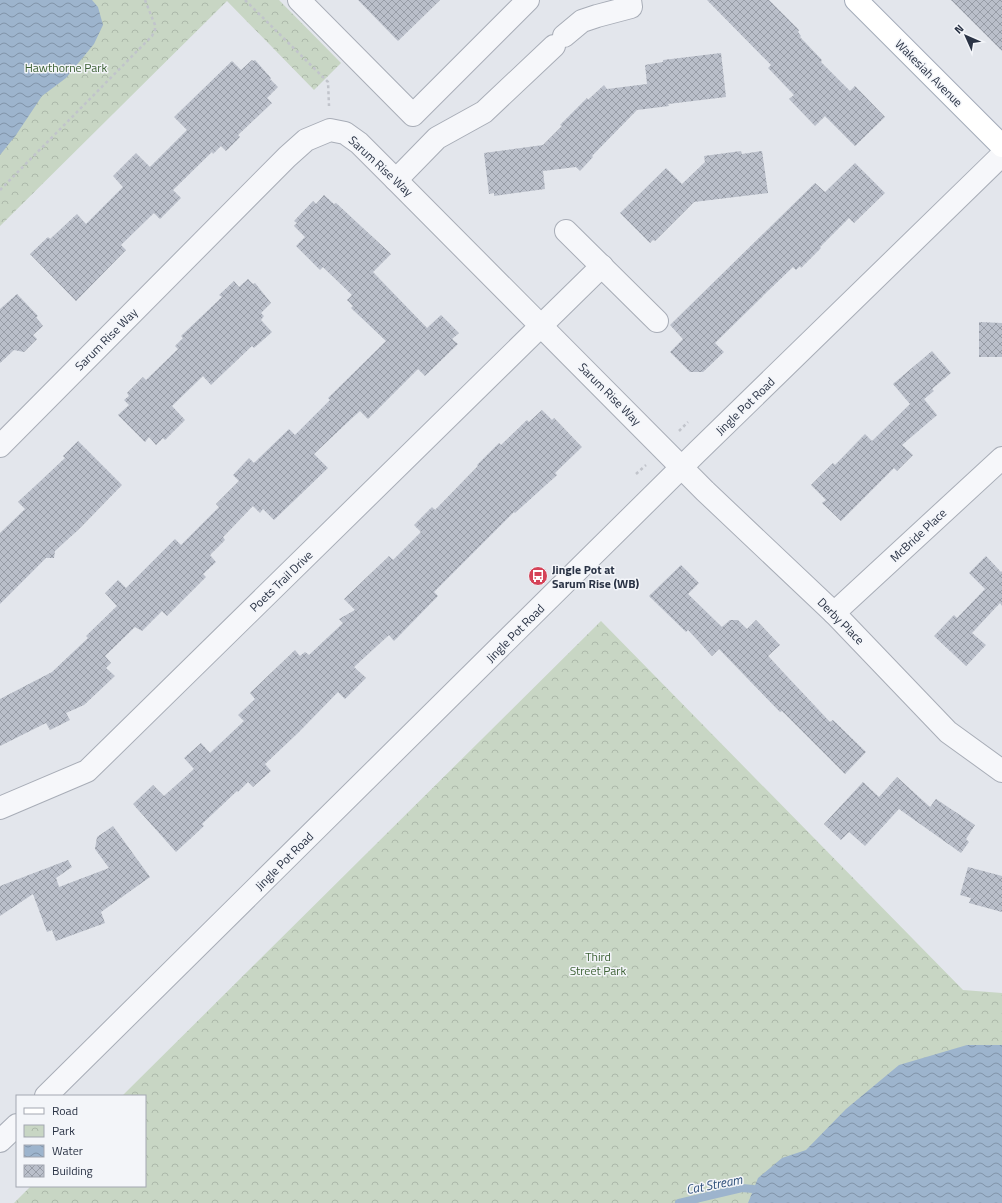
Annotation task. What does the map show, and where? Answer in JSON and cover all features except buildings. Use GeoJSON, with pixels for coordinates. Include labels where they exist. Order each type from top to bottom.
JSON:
{"type":"FeatureCollection","features":[{"type":"Feature","properties":{"kind":"main road","name":"Wakesiah Avenue"},"geometry":{"type":"LineString","coordinates":[[856,0],[1002,146]]}},
{"type":"Feature","properties":{"kind":"street"},"geometry":{"type":"LineString","coordinates":[[299,0],[413,115],[528,0]]}},
{"type":"Feature","properties":{"kind":"street"},"geometry":{"type":"LineString","coordinates":[[396,180],[437,138],[484,112],[582,21],[631,7],[630,0]]}},
{"type":"Feature","properties":{"kind":"street","name":"Sarum Rise Way"},"geometry":{"type":"LineString","coordinates":[[0,446],[287,156],[306,140],[330,130],[345,133],[359,143],[682,467]]}},
{"type":"Feature","properties":{"kind":"street","name":"Jingle Pot Road"},"geometry":{"type":"LineString","coordinates":[[47,1095],[682,467],[1002,155]]}},
{"type":"Feature","properties":{"kind":"street"},"geometry":{"type":"LineString","coordinates":[[566,231],[656,321]]}},
{"type":"Feature","properties":{"kind":"street","name":"Poets Trail Drive"},"geometry":{"type":"LineString","coordinates":[[0,808],[87,771],[602,266]]}},
{"type":"Feature","properties":{"kind":"street","name":"McBride Place"},"geometry":{"type":"LineString","coordinates":[[834,613],[1002,458]]}},
{"type":"Feature","properties":{"kind":"street","name":"Derby Place"},"geometry":{"type":"LineString","coordinates":[[682,467],[834,613],[948,732],[1002,771]]}},
{"type":"Feature","properties":{"kind":"street"},"geometry":{"type":"LineString","coordinates":[[0,1141],[16,1126]]}},
{"type":"Feature","properties":{"kind":"path"},"geometry":{"type":"LineString","coordinates":[[0,190],[152,36],[155,30],[155,25],[145,0]]}},
{"type":"Feature","properties":{"kind":"path"},"geometry":{"type":"LineString","coordinates":[[246,0],[328,82],[330,130]]}},
{"type":"Feature","properties":{"kind":"green space","name":"Hawthorne Park"},"geometry":{"type":"Polygon","coordinates":[[[0,0],[279,0],[341,63],[314,90],[227,1],[0,226],[0,0]]]}},
{"type":"Feature","properties":{"kind":"green space","name":"Third Street Park"},"geometry":{"type":"Polygon","coordinates":[[[601,621],[963,990],[1002,993],[1002,1203],[14,1203],[30,1187],[146,1187],[146,1095],[123,1095],[601,621]]]}},
{"type":"Feature","properties":{"kind":"water"},"geometry":{"type":"Polygon","coordinates":[[[0,0],[92,0],[98,7],[103,25],[94,44],[66,78],[42,96],[16,135],[0,155],[0,0]]]}},
{"type":"Feature","properties":{"kind":"water"},"geometry":{"type":"Polygon","coordinates":[[[967,1045],[1002,1045],[1002,1203],[748,1203],[758,1178],[782,1158],[806,1150],[846,1109],[899,1065],[967,1045]]]}},
{"type":"Feature","properties":{"kind":"waterway","name":"Cat Stream"},"geometry":{"type":"LineString","coordinates":[[679,1203],[742,1188],[753,1189]]}},
{"type":"Feature","properties":{"kind":"place","name":"Jingle Pot at Sarum Rise (WB)"},"geometry":{"type":"Point","coordinates":[538,576]}}]}
